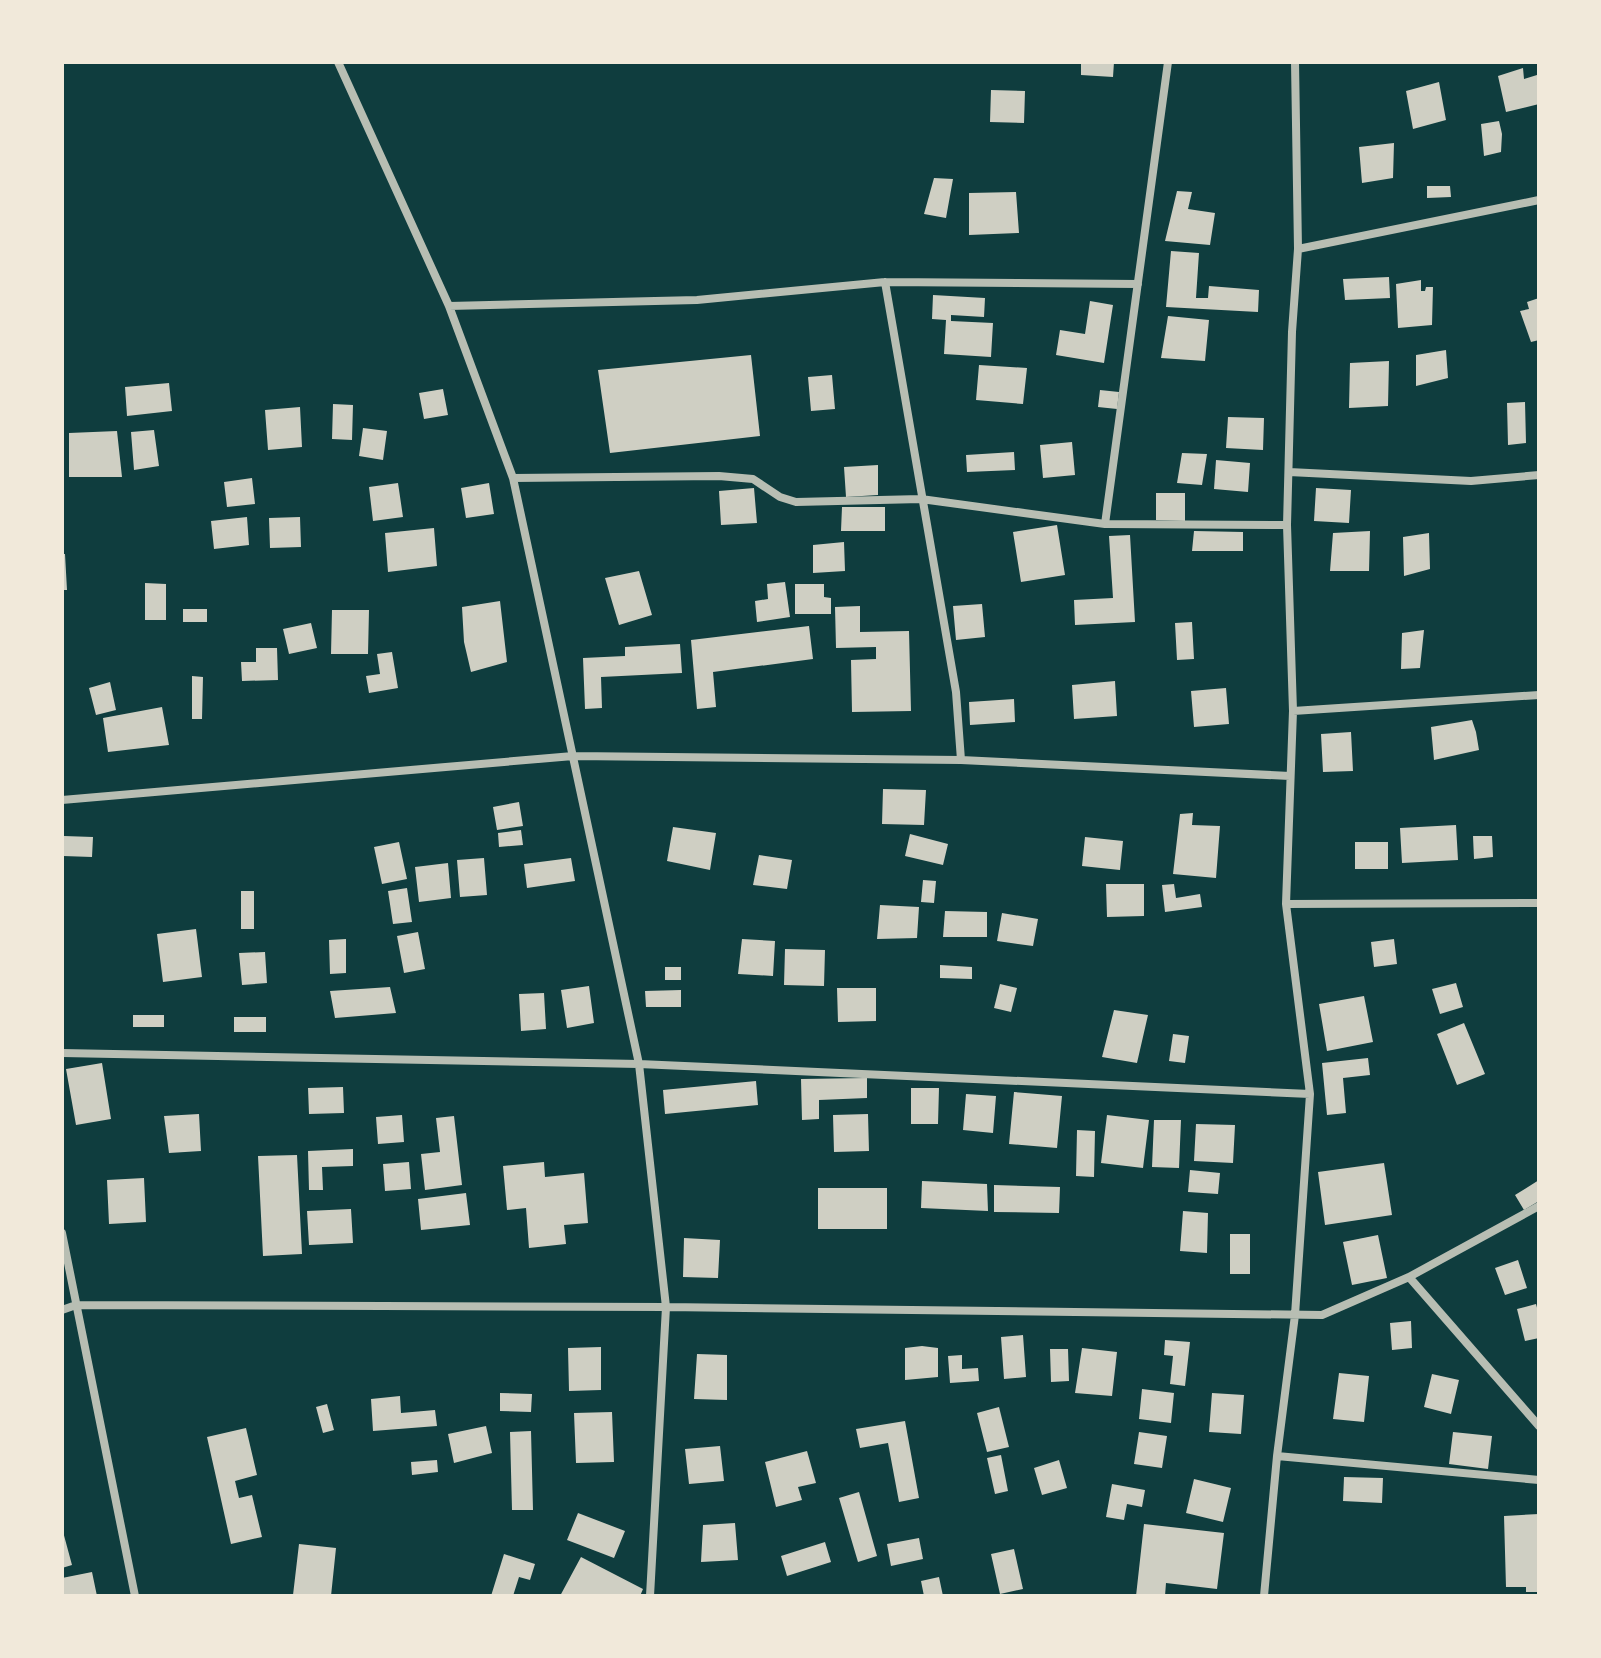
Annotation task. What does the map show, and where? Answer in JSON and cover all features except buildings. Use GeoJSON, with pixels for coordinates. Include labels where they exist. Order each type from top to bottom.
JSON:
{"type":"FeatureCollection","features":[{"type":"Feature","properties":{"kind":"street"},"geometry":{"type":"LineString","coordinates":[[338,62],[449,306],[513,478],[639,1064],[666,1307],[650,1596]]}},
{"type":"Feature","properties":{"kind":"street"},"geometry":{"type":"LineString","coordinates":[[1105,524],[1168,62]]}},
{"type":"Feature","properties":{"kind":"street"},"geometry":{"type":"LineString","coordinates":[[1264,1596],[1277,1456],[1295,1315],[1310,1094],[1286,904],[1293,711],[1287,525],[1292,332],[1298,249],[1295,62]]}},
{"type":"Feature","properties":{"kind":"street"},"geometry":{"type":"LineString","coordinates":[[1298,249],[1539,200]]}},
{"type":"Feature","properties":{"kind":"street"},"geometry":{"type":"LineString","coordinates":[[449,306],[697,300],[885,282],[1138,284]]}},
{"type":"Feature","properties":{"kind":"street"},"geometry":{"type":"LineString","coordinates":[[885,282],[956,692],[961,760]]}},
{"type":"Feature","properties":{"kind":"street"},"geometry":{"type":"LineString","coordinates":[[1289,472],[1471,481],[1539,475]]}},
{"type":"Feature","properties":{"kind":"street"},"geometry":{"type":"LineString","coordinates":[[513,478],[719,476],[753,479],[780,497],[796,502],[921,499],[1105,524],[1287,525]]}},
{"type":"Feature","properties":{"kind":"street"},"geometry":{"type":"LineString","coordinates":[[1293,711],[1539,695]]}},
{"type":"Feature","properties":{"kind":"street"},"geometry":{"type":"LineString","coordinates":[[62,800],[573,756],[961,760],[1290,776]]}},
{"type":"Feature","properties":{"kind":"street"},"geometry":{"type":"LineString","coordinates":[[1286,904],[1539,903]]}},
{"type":"Feature","properties":{"kind":"street"},"geometry":{"type":"LineString","coordinates":[[62,1053],[639,1064],[1310,1094]]}},
{"type":"Feature","properties":{"kind":"street"},"geometry":{"type":"LineString","coordinates":[[62,1310],[76,1305],[666,1307],[1322,1315],[1409,1277],[1539,1206]]}},
{"type":"Feature","properties":{"kind":"street"},"geometry":{"type":"LineString","coordinates":[[62,1233],[135,1596]]}},
{"type":"Feature","properties":{"kind":"street"},"geometry":{"type":"LineString","coordinates":[[1409,1277],[1539,1426]]}},
{"type":"Feature","properties":{"kind":"street"},"geometry":{"type":"LineString","coordinates":[[1277,1456],[1539,1480]]}}]}
